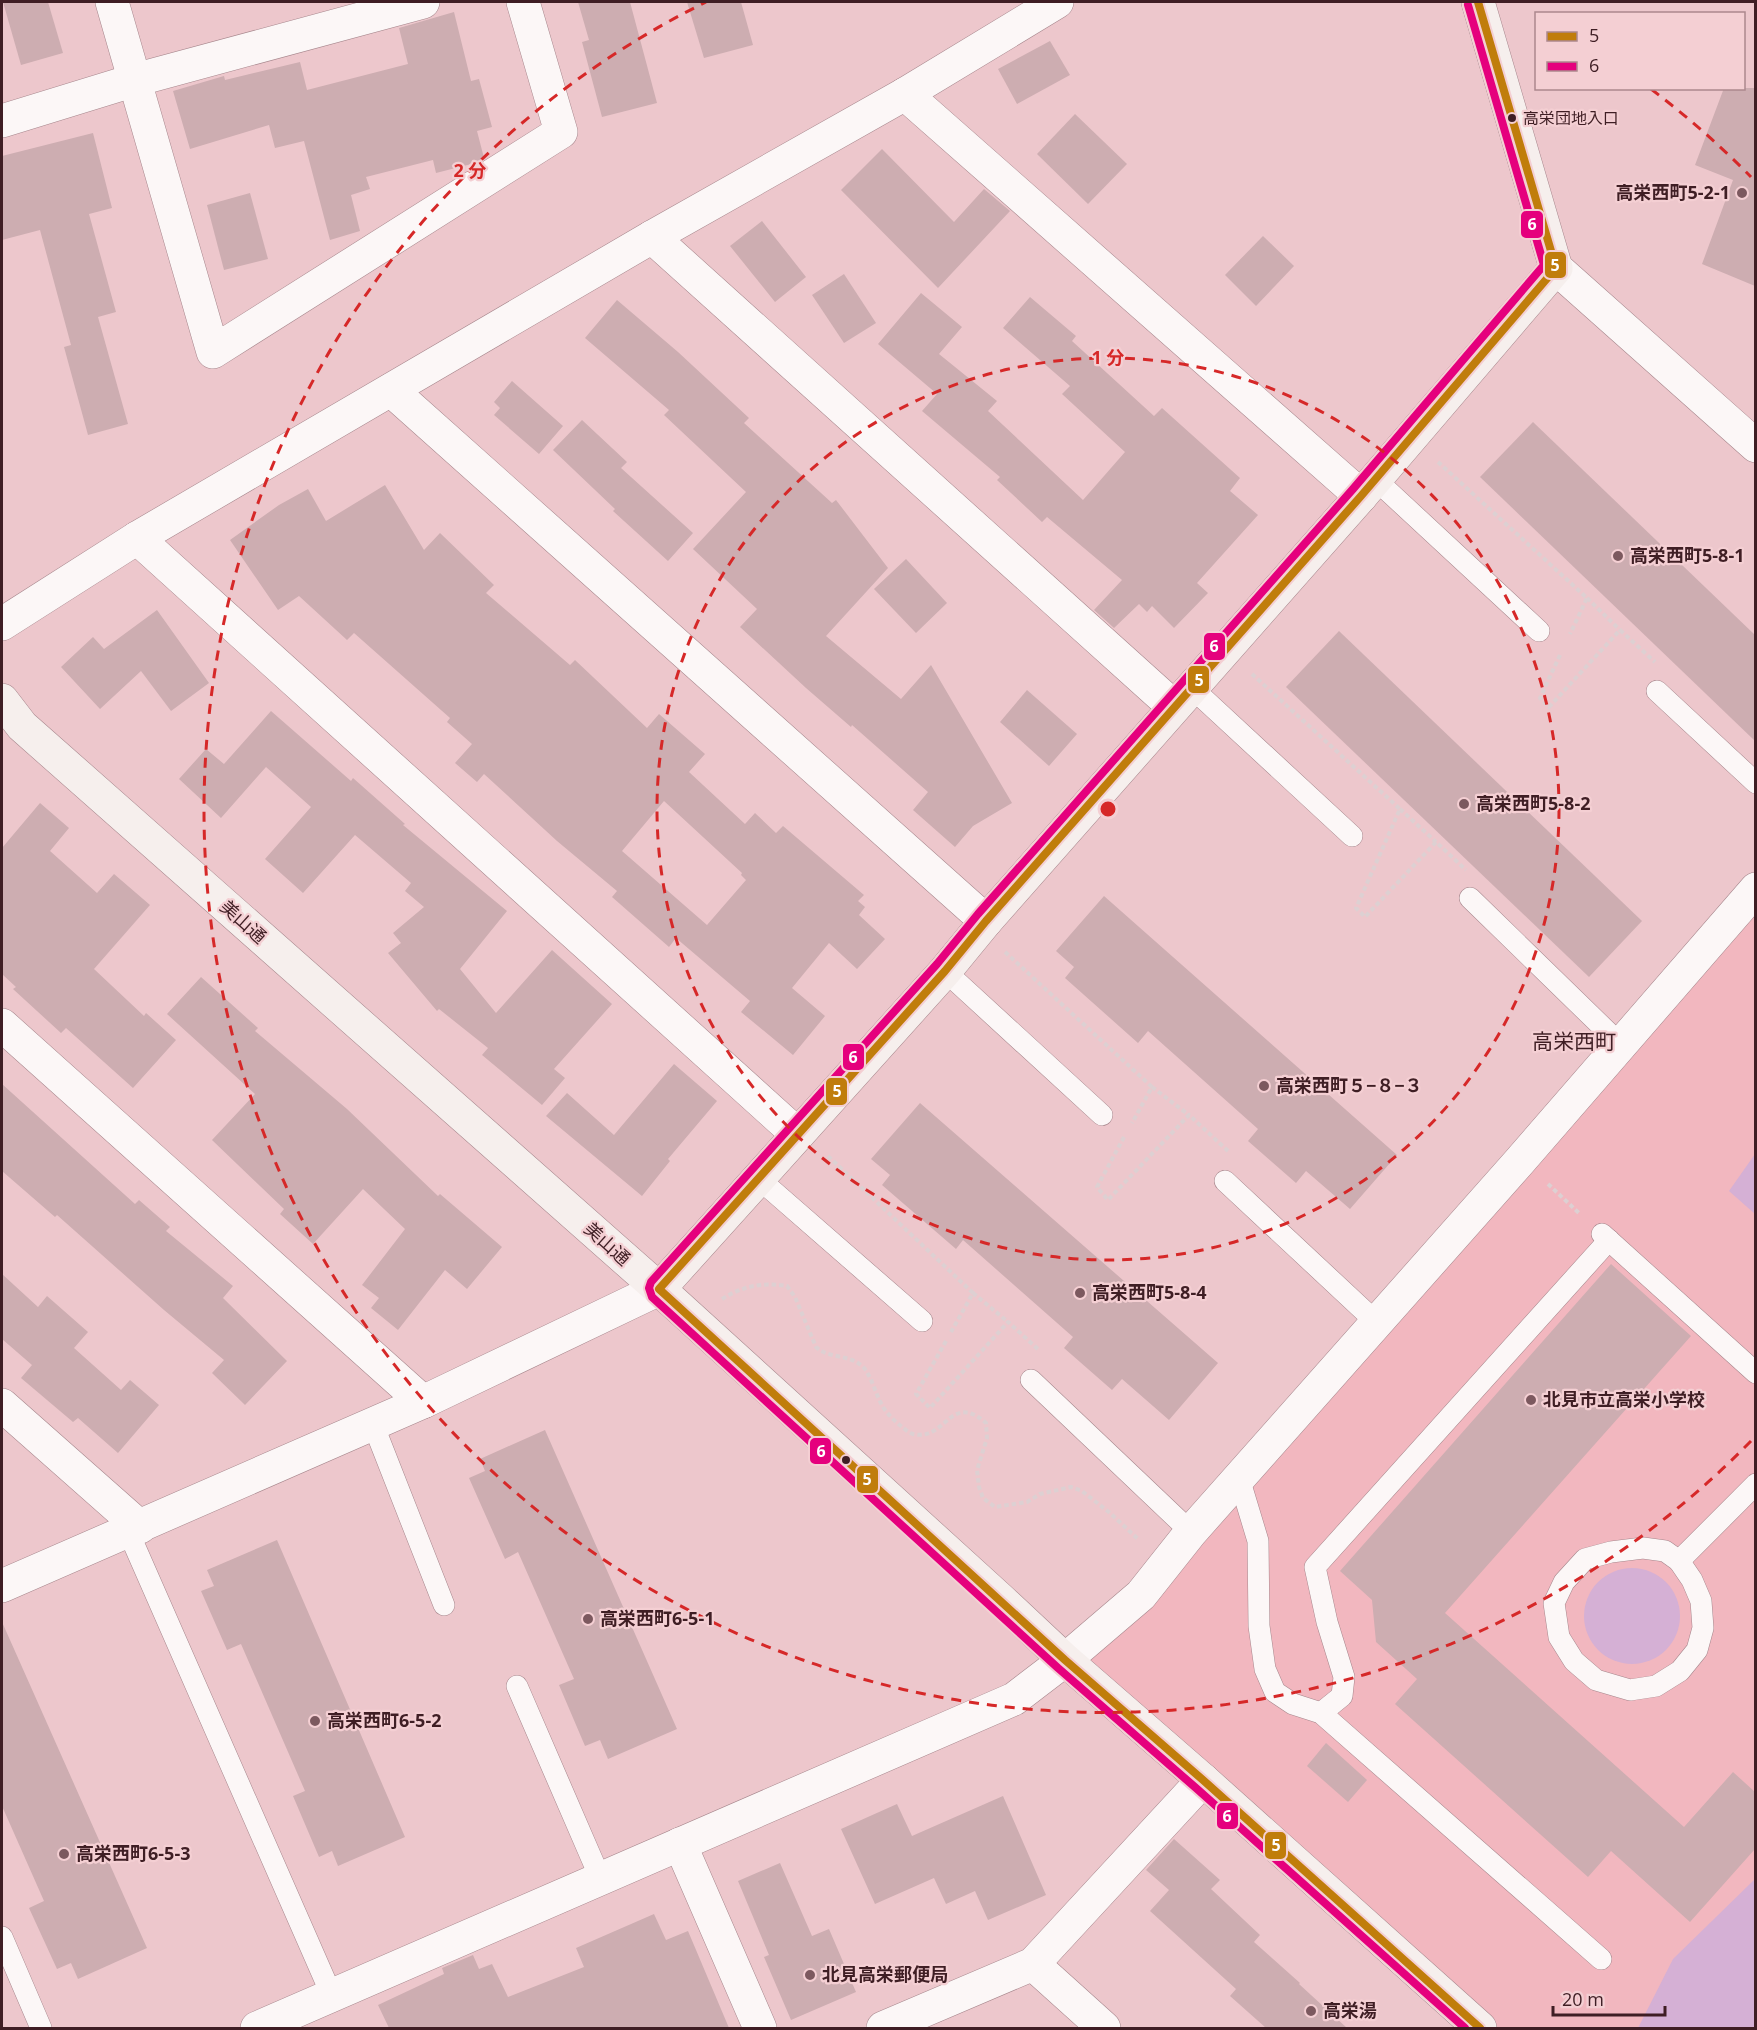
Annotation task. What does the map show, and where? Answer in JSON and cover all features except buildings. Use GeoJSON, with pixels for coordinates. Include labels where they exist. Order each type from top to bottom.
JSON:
{"type":"FeatureCollection","features":[{"type":"Feature","properties":{"kind":"street"},"geometry":{"type":"LineString","coordinates":[[112,2],[213,352],[561,132],[523,2]]}},
{"type":"Feature","properties":{"kind":"street"},"geometry":{"type":"LineString","coordinates":[[2,122],[135,80],[423,2]]}},
{"type":"Feature","properties":{"kind":"street"},"geometry":{"type":"LineString","coordinates":[[2,624],[137,538],[652,237],[904,94],[1057,2]]}},
{"type":"Feature","properties":{"kind":"street"},"geometry":{"type":"LineString","coordinates":[[1478,2],[1556,268],[1755,446]]}},
{"type":"Feature","properties":{"kind":"street"},"geometry":{"type":"LineString","coordinates":[[904,94],[1368,488]]}},
{"type":"Feature","properties":{"kind":"street"},"geometry":{"type":"LineString","coordinates":[[652,237],[1183,697]]}},
{"type":"Feature","properties":{"kind":"street"},"geometry":{"type":"LineString","coordinates":[[2,1586],[423,1402],[658,1289],[945,971],[1368,488],[1556,268]]}},
{"type":"Feature","properties":{"kind":"street"},"geometry":{"type":"LineString","coordinates":[[391,390],[983,925]]}},
{"type":"Feature","properties":{"kind":"street"},"geometry":{"type":"LineString","coordinates":[[137,538],[799,1132]]}},
{"type":"Feature","properties":{"kind":"street","name":"美山通"},"geometry":{"type":"LineString","coordinates":[[2,700],[22,726],[658,1289],[1065,1660],[1480,2028]]}},
{"type":"Feature","properties":{"kind":"street"},"geometry":{"type":"LineString","coordinates":[[257,2028],[1014,1699],[1065,1660],[1141,1595],[1191,1532],[1519,1162],[1755,889]]}},
{"type":"Feature","properties":{"kind":"street"},"geometry":{"type":"LineString","coordinates":[[2,1025],[423,1402]]}},
{"type":"Feature","properties":{"kind":"street"},"geometry":{"type":"LineString","coordinates":[[2,1405],[134,1529]]}},
{"type":"Feature","properties":{"kind":"street"},"geometry":{"type":"LineString","coordinates":[[883,2028],[1033,1964],[1203,1780]]}},
{"type":"Feature","properties":{"kind":"street"},"geometry":{"type":"LineString","coordinates":[[680,1844],[760,2028]]}},
{"type":"Feature","properties":{"kind":"street"},"geometry":{"type":"LineString","coordinates":[[1033,1964],[1104,2028]]}},
{"type":"Feature","properties":{"kind":"lane"},"geometry":{"type":"LineString","coordinates":[[1368,488],[1539,631]]}},
{"type":"Feature","properties":{"kind":"lane"},"geometry":{"type":"LineString","coordinates":[[1657,691],[1755,783]]}},
{"type":"Feature","properties":{"kind":"lane"},"geometry":{"type":"LineString","coordinates":[[1183,697],[1352,836]]}},
{"type":"Feature","properties":{"kind":"lane"},"geometry":{"type":"LineString","coordinates":[[1470,898],[1621,1045]]}},
{"type":"Feature","properties":{"kind":"lane"},"geometry":{"type":"LineString","coordinates":[[945,971],[1102,1115]]}},
{"type":"Feature","properties":{"kind":"lane"},"geometry":{"type":"LineString","coordinates":[[758,1178],[922,1321]]}},
{"type":"Feature","properties":{"kind":"lane"},"geometry":{"type":"LineString","coordinates":[[1225,1181],[1376,1322]]}},
{"type":"Feature","properties":{"kind":"lane"},"geometry":{"type":"LineString","coordinates":[[1321,1713],[1342,1696],[1344,1677],[1327,1622],[1315,1567],[1605,1237],[1755,1373]]}},
{"type":"Feature","properties":{"kind":"lane"},"geometry":{"type":"LineString","coordinates":[[1031,1380],[1191,1532]]}},
{"type":"Feature","properties":{"kind":"lane"},"geometry":{"type":"LineString","coordinates":[[373,1424],[444,1605]]}},
{"type":"Feature","properties":{"kind":"lane"},"geometry":{"type":"LineString","coordinates":[[1239,1478],[1258,1541],[1259,1626],[1265,1669],[1275,1692],[1293,1704],[1321,1713],[1600,1959]]}},
{"type":"Feature","properties":{"kind":"lane"},"geometry":{"type":"LineString","coordinates":[[1679,1560],[1755,1484]]}},
{"type":"Feature","properties":{"kind":"lane"},"geometry":{"type":"LineString","coordinates":[[134,1529],[332,1996]]}},
{"type":"Feature","properties":{"kind":"lane"},"geometry":{"type":"LineString","coordinates":[[1643,1548],[1665,1551],[1679,1560],[1692,1580],[1701,1601],[1703,1628],[1697,1650],[1680,1671],[1656,1686],[1630,1690],[1596,1680],[1574,1661],[1559,1636],[1554,1603],[1564,1581],[1585,1559],[1611,1552],[1643,1548]]}},
{"type":"Feature","properties":{"kind":"lane"},"geometry":{"type":"LineString","coordinates":[[517,1686],[601,1880]]}},
{"type":"Feature","properties":{"kind":"lane"},"geometry":{"type":"LineString","coordinates":[[2,1938],[41,2028]]}},
{"type":"Feature","properties":{"kind":"path"},"geometry":{"type":"LineString","coordinates":[[1411,437],[1662,668]]}},
{"type":"Feature","properties":{"kind":"path"},"geometry":{"type":"LineString","coordinates":[[1568,638],[1587,598]]}},
{"type":"Feature","properties":{"kind":"path"},"geometry":{"type":"LineString","coordinates":[[1563,648],[1540,698],[1549,707],[1620,630]]}},
{"type":"Feature","properties":{"kind":"path"},"geometry":{"type":"LineString","coordinates":[[1225,649],[1471,874]]}},
{"type":"Feature","properties":{"kind":"path"},"geometry":{"type":"LineString","coordinates":[[1400,809],[1356,908],[1365,917],[1436,842]]}},
{"type":"Feature","properties":{"kind":"path"},"geometry":{"type":"LineString","coordinates":[[983,925],[1152,1087],[1189,1114],[1231,1154]]}},
{"type":"Feature","properties":{"kind":"path"},"geometry":{"type":"LineString","coordinates":[[1130,1127],[1152,1087]]}},
{"type":"Feature","properties":{"kind":"path"},"geometry":{"type":"LineString","coordinates":[[1124,1137],[1096,1187],[1108,1200],[1189,1114]]}},
{"type":"Feature","properties":{"kind":"path"},"geometry":{"type":"LineString","coordinates":[[799,1132],[973,1293],[1042,1353]]}},
{"type":"Feature","properties":{"kind":"path"},"geometry":{"type":"LineString","coordinates":[[1546,1182],[1605,1237]]}},
{"type":"Feature","properties":{"kind":"path"},"geometry":{"type":"LineString","coordinates":[[690,1318],[736,1290],[752,1285],[787,1286],[795,1297],[816,1347],[823,1353],[851,1359],[864,1368],[887,1413],[911,1434],[924,1435],[935,1431],[957,1414],[969,1412],[976,1414],[986,1423],[987,1438],[977,1470],[983,1498],[995,1507],[1012,1506],[1027,1502],[1047,1492],[1071,1487],[1082,1491],[1110,1513],[1165,1564]]}},
{"type":"Feature","properties":{"kind":"path"},"geometry":{"type":"LineString","coordinates":[[973,1293],[916,1394],[930,1408],[1008,1322]]}},
{"type":"Feature","properties":{"kind":"shaded area","name":"北見市立高栄小学校"},"geometry":{"type":"Polygon","coordinates":[[[1755,889],[1755,2028],[1480,2028],[1065,1660],[1755,889]]]}},
{"type":"Feature","properties":{"kind":"shaded area"},"geometry":{"type":"Polygon","coordinates":[[[1755,1154],[1755,1214],[1729,1191],[1755,1154]]]}},
{"type":"Feature","properties":{"kind":"shaded area"},"geometry":{"type":"Polygon","coordinates":[[[1632,1568],[1650,1571],[1666,1582],[1677,1598],[1680,1616],[1677,1634],[1666,1650],[1650,1661],[1632,1664],[1614,1661],[1598,1650],[1587,1634],[1584,1616],[1587,1598],[1598,1582],[1614,1571],[1632,1568]]]}},
{"type":"Feature","properties":{"kind":"shaded area"},"geometry":{"type":"Polygon","coordinates":[[[1755,1879],[1755,2028],[1638,2028],[1673,1959],[1755,1879]]]}},
{"type":"Feature","properties":{"kind":"transit line","name":"5"},"geometry":{"type":"LineString","coordinates":[[1478,2],[1556,268],[1361,496],[986,921],[945,971],[659,1289],[1065,1660],[1480,2028]]}},
{"type":"Feature","properties":{"kind":"transit line","name":"6"},"geometry":{"type":"LineString","coordinates":[[1465,2028],[1058,1668],[652,1297],[649,1288],[651,1282],[937,964],[978,914],[1353,489],[1544,265],[1468,5]]}},
{"type":"Feature","properties":{"kind":"place","name":"高栄団地入口"},"geometry":{"type":"Point","coordinates":[1512,118]}},
{"type":"Feature","properties":{"kind":"place","name":"高栄西町5-2-1"},"geometry":{"type":"Point","coordinates":[1742,193]}},
{"type":"Feature","properties":{"kind":"place","name":"高栄西町5-8-1"},"geometry":{"type":"Point","coordinates":[1618,556]}},
{"type":"Feature","properties":{"kind":"place","name":"高栄西町5-8-2"},"geometry":{"type":"Point","coordinates":[1464,804]}},
{"type":"Feature","properties":{"kind":"place","name":"高栄西町５−８−３"},"geometry":{"type":"Point","coordinates":[1264,1086]}},
{"type":"Feature","properties":{"kind":"place","name":"高栄西町5-8-4"},"geometry":{"type":"Point","coordinates":[1080,1293]}},
{"type":"Feature","properties":{"kind":"place","name":"北見市立高栄小学校"},"geometry":{"type":"Point","coordinates":[1531,1400]}},
{"type":"Feature","properties":{"kind":"place","name":"高栄西町6-5-1"},"geometry":{"type":"Point","coordinates":[588,1619]}},
{"type":"Feature","properties":{"kind":"place","name":"高栄西町6-5-2"},"geometry":{"type":"Point","coordinates":[315,1721]}},
{"type":"Feature","properties":{"kind":"place","name":"高栄西町6-5-3"},"geometry":{"type":"Point","coordinates":[64,1854]}},
{"type":"Feature","properties":{"kind":"place","name":"北見高栄郵便局"},"geometry":{"type":"Point","coordinates":[810,1975]}},
{"type":"Feature","properties":{"kind":"place","name":"高栄湯"},"geometry":{"type":"Point","coordinates":[1311,2011]}},
{"type":"Feature","properties":{"kind":"district","name":"高栄西町"},"geometry":{"type":"Point","coordinates":[1574,1042]}}]}
